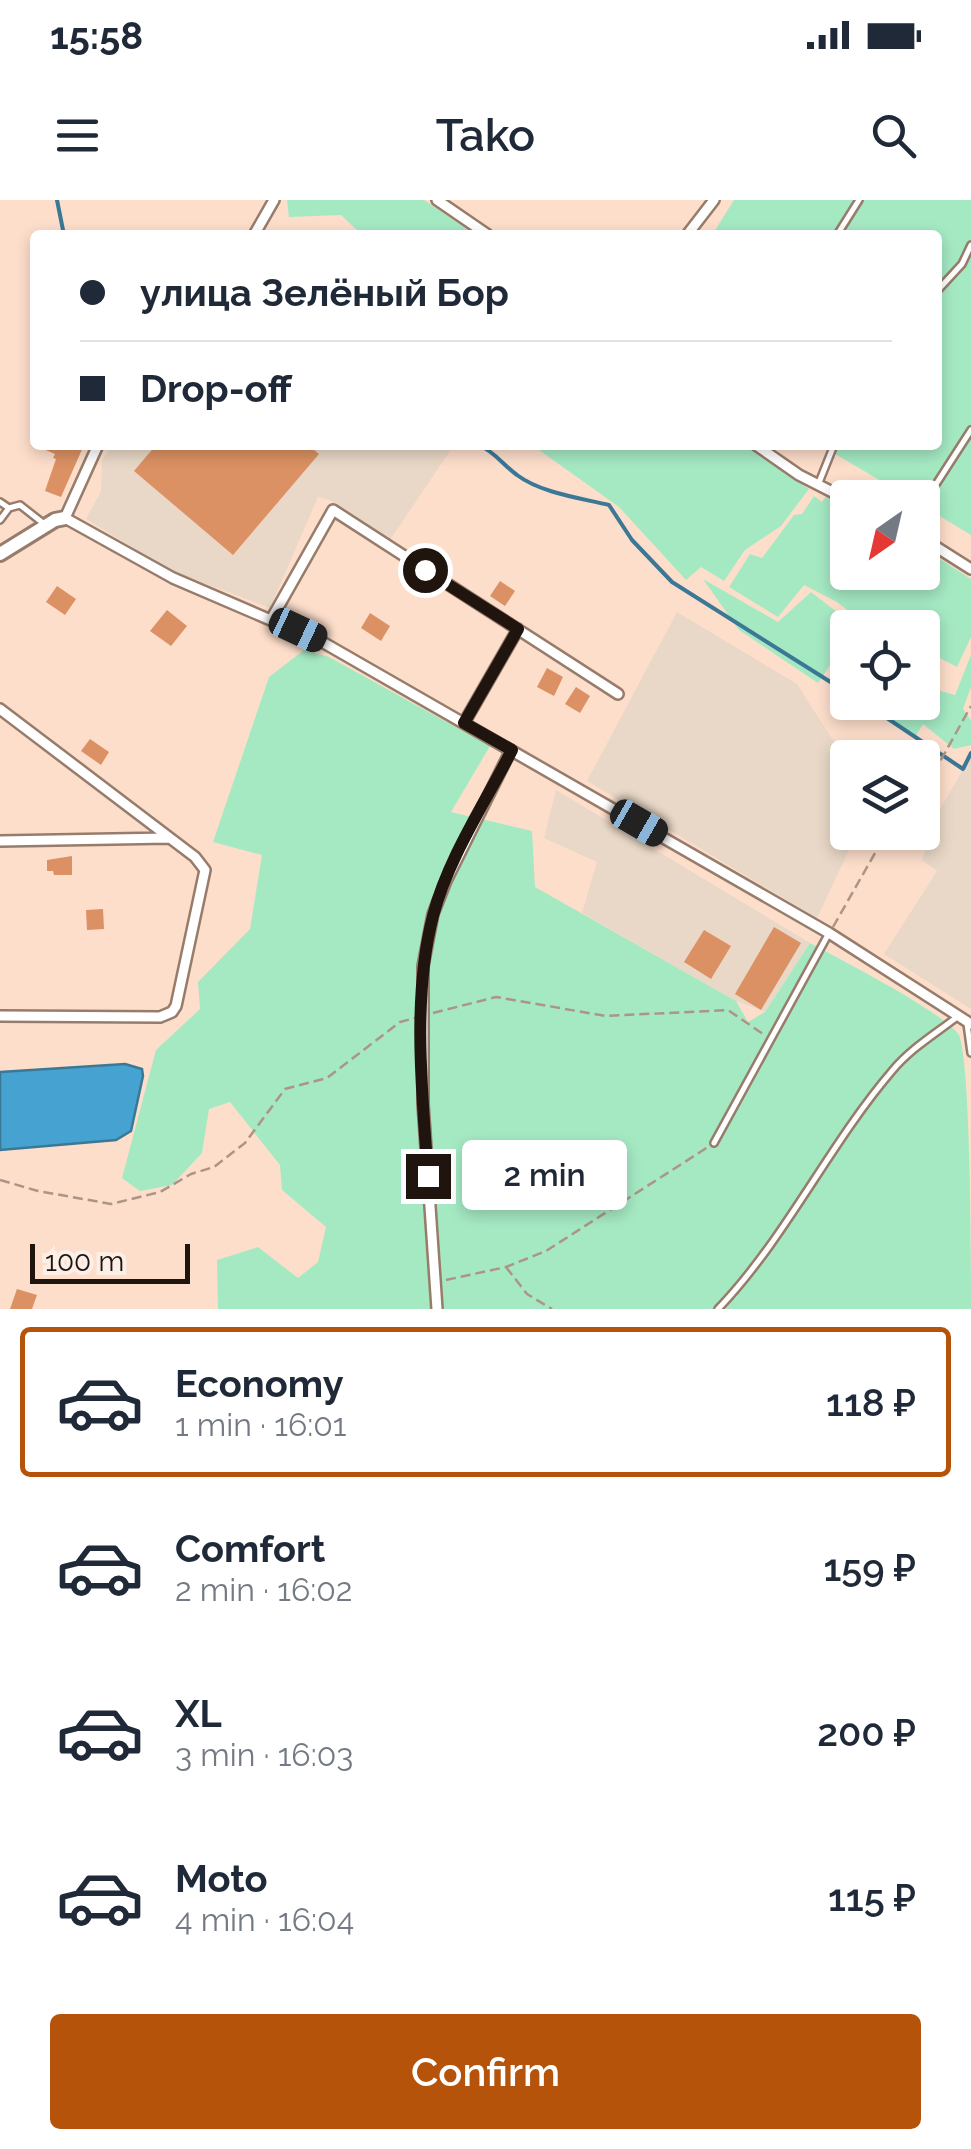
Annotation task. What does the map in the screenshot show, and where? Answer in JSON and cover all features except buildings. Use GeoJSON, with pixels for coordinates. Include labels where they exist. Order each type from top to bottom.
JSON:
{"type":"FeatureCollection","features":[{"type":"Feature","properties":{"kind":"street"},"geometry":{"type":"LineString","coordinates":[[257,230],[274,200]]}},
{"type":"Feature","properties":{"kind":"street"},"geometry":{"type":"LineString","coordinates":[[437,200],[481,230]]}},
{"type":"Feature","properties":{"kind":"street"},"geometry":{"type":"LineString","coordinates":[[691,230],[714,200]]}},
{"type":"Feature","properties":{"kind":"street"},"geometry":{"type":"LineString","coordinates":[[0,554],[65,518],[96,450]]}},
{"type":"Feature","properties":{"kind":"street"},"geometry":{"type":"LineString","coordinates":[[764,450],[830,491]]}},
{"type":"Feature","properties":{"kind":"street"},"geometry":{"type":"LineString","coordinates":[[272,618],[333,510],[618,694]]}},
{"type":"Feature","properties":{"kind":"street"},"geometry":{"type":"LineString","coordinates":[[65,518],[174,578],[324,643],[830,933],[969,1024]]}},
{"type":"Feature","properties":{"kind":"street"},"geometry":{"type":"LineString","coordinates":[[940,549],[971,569]]}},
{"type":"Feature","properties":{"kind":"street"},"geometry":{"type":"LineString","coordinates":[[464,723],[518,629]]}},
{"type":"Feature","properties":{"kind":"street"},"geometry":{"type":"LineString","coordinates":[[0,710],[204,864],[172,1012],[160,1017],[0,1016]]}},
{"type":"Feature","properties":{"kind":"street"},"geometry":{"type":"LineString","coordinates":[[437,1309],[423,1104],[423,966],[434,914],[446,882],[512,750]]}},
{"type":"Feature","properties":{"kind":"street"},"geometry":{"type":"LineString","coordinates":[[0,841],[169,838]]}},
{"type":"Feature","properties":{"kind":"lane"},"geometry":{"type":"LineString","coordinates":[[840,230],[859,200]]}},
{"type":"Feature","properties":{"kind":"lane"},"geometry":{"type":"LineString","coordinates":[[942,286],[962,264],[971,245]]}},
{"type":"Feature","properties":{"kind":"lane"},"geometry":{"type":"LineString","coordinates":[[939,480],[971,430]]}},
{"type":"Feature","properties":{"kind":"lane"},"geometry":{"type":"LineString","coordinates":[[818,485],[832,450]]}},
{"type":"Feature","properties":{"kind":"lane"},"geometry":{"type":"LineString","coordinates":[[0,502],[9,508]]}},
{"type":"Feature","properties":{"kind":"lane"},"geometry":{"type":"LineString","coordinates":[[0,520],[9,508],[20,506],[45,526]]}},
{"type":"Feature","properties":{"kind":"lane"},"geometry":{"type":"LineString","coordinates":[[714,1143],[830,933]]}},
{"type":"Feature","properties":{"kind":"lane"},"geometry":{"type":"LineString","coordinates":[[718,1309],[752,1273],[825,1160],[891,1072],[911,1051],[957,1017]]}},
{"type":"Feature","properties":{"kind":"lane"},"geometry":{"type":"LineString","coordinates":[[969,1024],[971,1053]]}},
{"type":"Feature","properties":{"kind":"path"},"geometry":{"type":"LineString","coordinates":[[940,761],[971,706]]}},
{"type":"Feature","properties":{"kind":"path"},"geometry":{"type":"LineString","coordinates":[[830,933],[877,850]]}},
{"type":"Feature","properties":{"kind":"path"},"geometry":{"type":"LineString","coordinates":[[0,1180],[38,1192],[111,1204],[160,1192],[214,1166],[244,1143],[285,1089],[328,1078],[400,1022],[496,996],[606,1016],[728,1010],[772,1041]]}},
{"type":"Feature","properties":{"kind":"path"},"geometry":{"type":"LineString","coordinates":[[435,1283],[506,1266],[546,1251],[714,1143]]}},
{"type":"Feature","properties":{"kind":"path"},"geometry":{"type":"LineString","coordinates":[[506,1266],[527,1294],[552,1309]]}},
{"type":"Feature","properties":{"kind":"shaded area"},"geometry":{"type":"Polygon","coordinates":[[[109,450],[451,450],[390,540],[330,500],[318,497],[270,608],[172,571],[86,519],[101,491],[102,460],[109,450]]]}},
{"type":"Feature","properties":{"kind":"shaded area"},"geometry":{"type":"Polygon","coordinates":[[[677,612],[797,684],[833,740],[830,850],[849,850],[817,918],[587,781],[677,612]]]}},
{"type":"Feature","properties":{"kind":"shaded area"},"geometry":{"type":"Polygon","coordinates":[[[971,755],[971,1009],[884,954],[937,871],[922,860],[925,850],[940,850],[940,809],[971,755]]]}},
{"type":"Feature","properties":{"kind":"shaded area"},"geometry":{"type":"Polygon","coordinates":[[[556,790],[810,943],[765,1012],[736,1001],[582,913],[597,862],[544,838],[556,790]]]}},
{"type":"Feature","properties":{"kind":"green space"},"geometry":{"type":"Polygon","coordinates":[[[287,200],[424,200],[469,230],[357,230],[341,215],[289,217],[287,200]]]}},
{"type":"Feature","properties":{"kind":"green space"},"geometry":{"type":"Polygon","coordinates":[[[734,200],[971,200],[971,535],[940,516],[940,480],[879,480],[828,450],[942,450],[942,230],[715,230],[734,200]]]}},
{"type":"Feature","properties":{"kind":"green space"},"geometry":{"type":"Polygon","coordinates":[[[539,450],[752,450],[809,489],[781,526],[745,550],[724,581],[701,567],[686,580],[619,507],[539,450]]]}},
{"type":"Feature","properties":{"kind":"green space"},"geometry":{"type":"Polygon","coordinates":[[[830,495],[830,590],[940,590],[940,559],[971,579],[971,637],[957,667],[940,658],[940,610],[848,610],[804,585],[778,617],[729,587],[750,554],[762,558],[794,515],[802,514],[814,496],[822,502],[830,495]]]}},
{"type":"Feature","properties":{"kind":"green space"},"geometry":{"type":"Polygon","coordinates":[[[703,579],[778,622],[811,592],[834,610],[830,610],[830,665],[818,683],[739,630],[703,579]]]}},
{"type":"Feature","properties":{"kind":"green space"},"geometry":{"type":"Polygon","coordinates":[[[304,650],[329,657],[490,746],[451,812],[532,831],[535,887],[736,1001],[748,1022],[765,1012],[810,943],[890,986],[949,1025],[959,1035],[966,1084],[971,1309],[218,1309],[217,1260],[258,1247],[298,1278],[318,1262],[326,1227],[282,1190],[280,1165],[230,1102],[209,1109],[202,1153],[172,1185],[140,1191],[122,1178],[156,1050],[200,1009],[198,982],[250,929],[262,855],[213,842],[269,677],[304,650]]]}},
{"type":"Feature","properties":{"kind":"green space"},"geometry":{"type":"Polygon","coordinates":[[[971,655],[971,687],[963,709],[971,720],[971,745],[954,749],[923,724],[915,737],[892,724],[892,720],[940,720],[940,691],[955,695],[971,655]]]}},
{"type":"Feature","properties":{"kind":"water"},"geometry":{"type":"Polygon","coordinates":[[[125,1064],[142,1069],[143,1076],[131,1131],[116,1140],[0,1150],[0,1072],[125,1064]]]}},
{"type":"Feature","properties":{"kind":"waterway"},"geometry":{"type":"LineString","coordinates":[[57,200],[63,230]]}},
{"type":"Feature","properties":{"kind":"waterway"},"geometry":{"type":"LineString","coordinates":[[488,450],[517,475],[537,486],[609,505],[632,540],[672,582],[830,682]]}},
{"type":"Feature","properties":{"kind":"waterway"},"geometry":{"type":"LineString","coordinates":[[890,720],[963,769],[971,753]]}},
{"type":"Feature","properties":{"kind":"route"},"geometry":{"type":"LineString","coordinates":[[425,570],[518,629],[464,723],[512,750],[446,882],[434,914],[423,966],[423,1104],[428,1176]]}}]}
